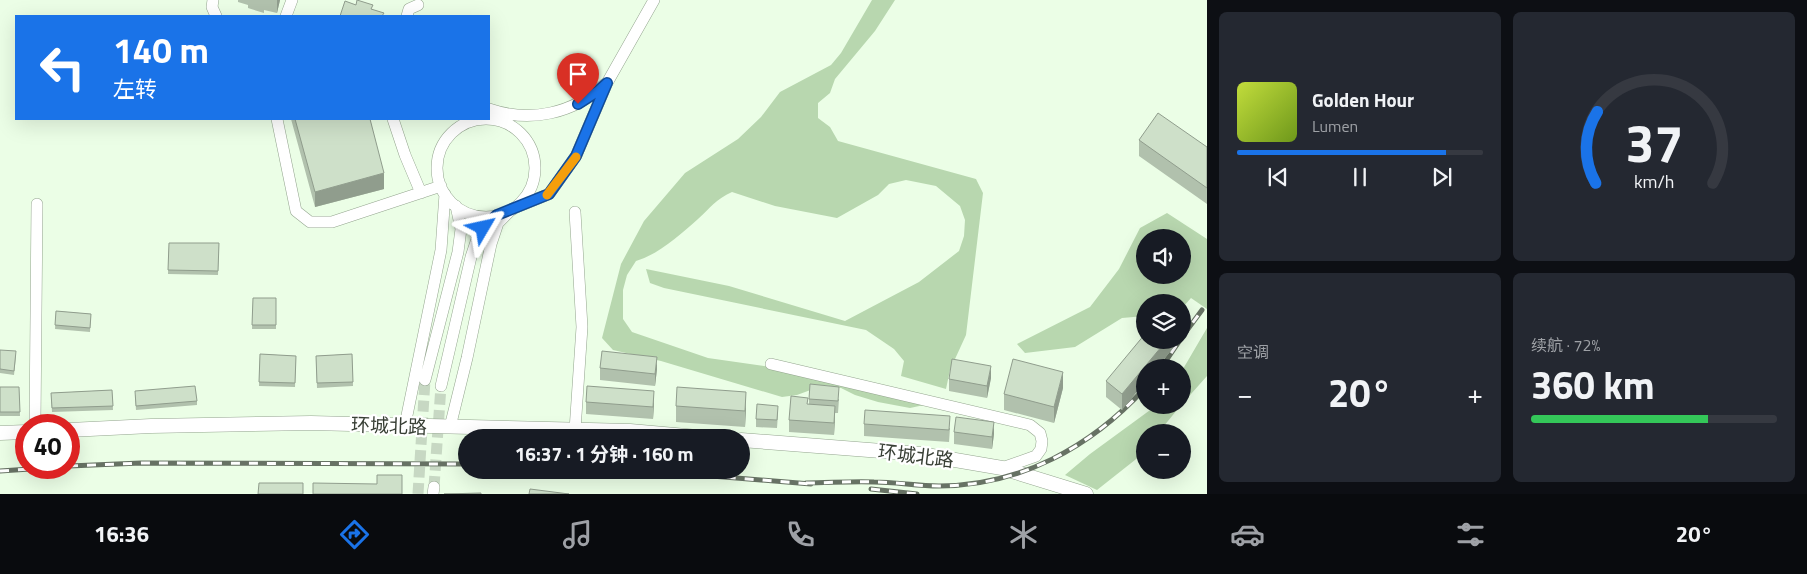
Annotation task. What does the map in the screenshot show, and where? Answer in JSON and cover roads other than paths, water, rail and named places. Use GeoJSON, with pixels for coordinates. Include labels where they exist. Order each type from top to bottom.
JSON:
{"type":"FeatureCollection","features":[{"type":"Feature","properties":{"kind":"main road","name":"环城北路"},"geometry":{"type":"LineString","coordinates":[[80,429],[311,423],[533,429]]}},
{"type":"Feature","properties":{"kind":"main road"},"geometry":{"type":"LineString","coordinates":[[0,433],[15,432]]}},
{"type":"Feature","properties":{"kind":"main road","name":"环城北路"},"geometry":{"type":"LineString","coordinates":[[750,441],[920,454],[1002,468],[1086,494]]}},
{"type":"Feature","properties":{"kind":"street"},"geometry":{"type":"LineString","coordinates":[[212,0],[212,7],[216,15]]}},
{"type":"Feature","properties":{"kind":"street"},"geometry":{"type":"LineString","coordinates":[[286,15],[292,0]]}},
{"type":"Feature","properties":{"kind":"street"},"geometry":{"type":"LineString","coordinates":[[443,190],[456,206],[464,211],[480,216],[497,215],[549,194],[576,156],[607,83],[654,0]]}},
{"type":"Feature","properties":{"kind":"street"},"geometry":{"type":"LineString","coordinates":[[407,15],[409,9],[419,7]]}},
{"type":"Feature","properties":{"kind":"street"},"geometry":{"type":"LineString","coordinates":[[491,111],[532,116],[556,112],[583,101],[607,83]]}},
{"type":"Feature","properties":{"kind":"street"},"geometry":{"type":"LineString","coordinates":[[450,427],[467,358],[491,244],[498,223],[519,204],[530,190],[535,174],[531,149],[508,114]]}},
{"type":"Feature","properties":{"kind":"street"},"geometry":{"type":"LineString","coordinates":[[277,120],[296,211],[310,222],[332,222],[420,193],[443,190]]}},
{"type":"Feature","properties":{"kind":"street"},"geometry":{"type":"LineString","coordinates":[[393,120],[420,193]]}},
{"type":"Feature","properties":{"kind":"street"},"geometry":{"type":"LineString","coordinates":[[405,425],[441,250],[443,190],[437,170],[438,161],[443,145],[453,132],[467,123],[477,120]]}},
{"type":"Feature","properties":{"kind":"street"},"geometry":{"type":"LineString","coordinates":[[490,120],[501,121],[516,129],[522,135]]}},
{"type":"Feature","properties":{"kind":"street"},"geometry":{"type":"LineString","coordinates":[[35,414],[37,204]]}},
{"type":"Feature","properties":{"kind":"street"},"geometry":{"type":"LineString","coordinates":[[425,380],[458,252],[461,229],[456,206]]}},
{"type":"Feature","properties":{"kind":"street"},"geometry":{"type":"LineString","coordinates":[[574,429],[582,328],[575,212]]}},
{"type":"Feature","properties":{"kind":"street"},"geometry":{"type":"LineString","coordinates":[[440,386],[478,236],[483,228],[497,215]]}},
{"type":"Feature","properties":{"kind":"street"},"geometry":{"type":"LineString","coordinates":[[771,364],[1030,425],[1037,429],[1042,441],[1039,453],[1036,456],[1002,468]]}},
{"type":"Feature","properties":{"kind":"tunnel"},"geometry":{"type":"LineString","coordinates":[[418,494],[425,380]]}},
{"type":"Feature","properties":{"kind":"tunnel"},"geometry":{"type":"LineString","coordinates":[[434,487],[441,386]]}},
{"type":"Feature","properties":{"kind":"railway"},"geometry":{"type":"LineString","coordinates":[[1191,325],[1202,310]]}},
{"type":"Feature","properties":{"kind":"railway"},"geometry":{"type":"LineString","coordinates":[[1167,359],[1174,349]]}},
{"type":"Feature","properties":{"kind":"railway"},"geometry":{"type":"LineString","coordinates":[[806,483],[865,482],[939,486],[969,484],[998,479],[1026,471],[1077,445],[1101,428],[1136,397]]}},
{"type":"Feature","properties":{"kind":"railway"},"geometry":{"type":"LineString","coordinates":[[80,466],[141,463],[458,464]]}},
{"type":"Feature","properties":{"kind":"railway"},"geometry":{"type":"LineString","coordinates":[[0,471],[15,470]]}},
{"type":"Feature","properties":{"kind":"railway"},"geometry":{"type":"LineString","coordinates":[[749,479],[811,484]]}},
{"type":"Feature","properties":{"kind":"railway"},"geometry":{"type":"LineString","coordinates":[[871,489],[917,494]]}}]}
